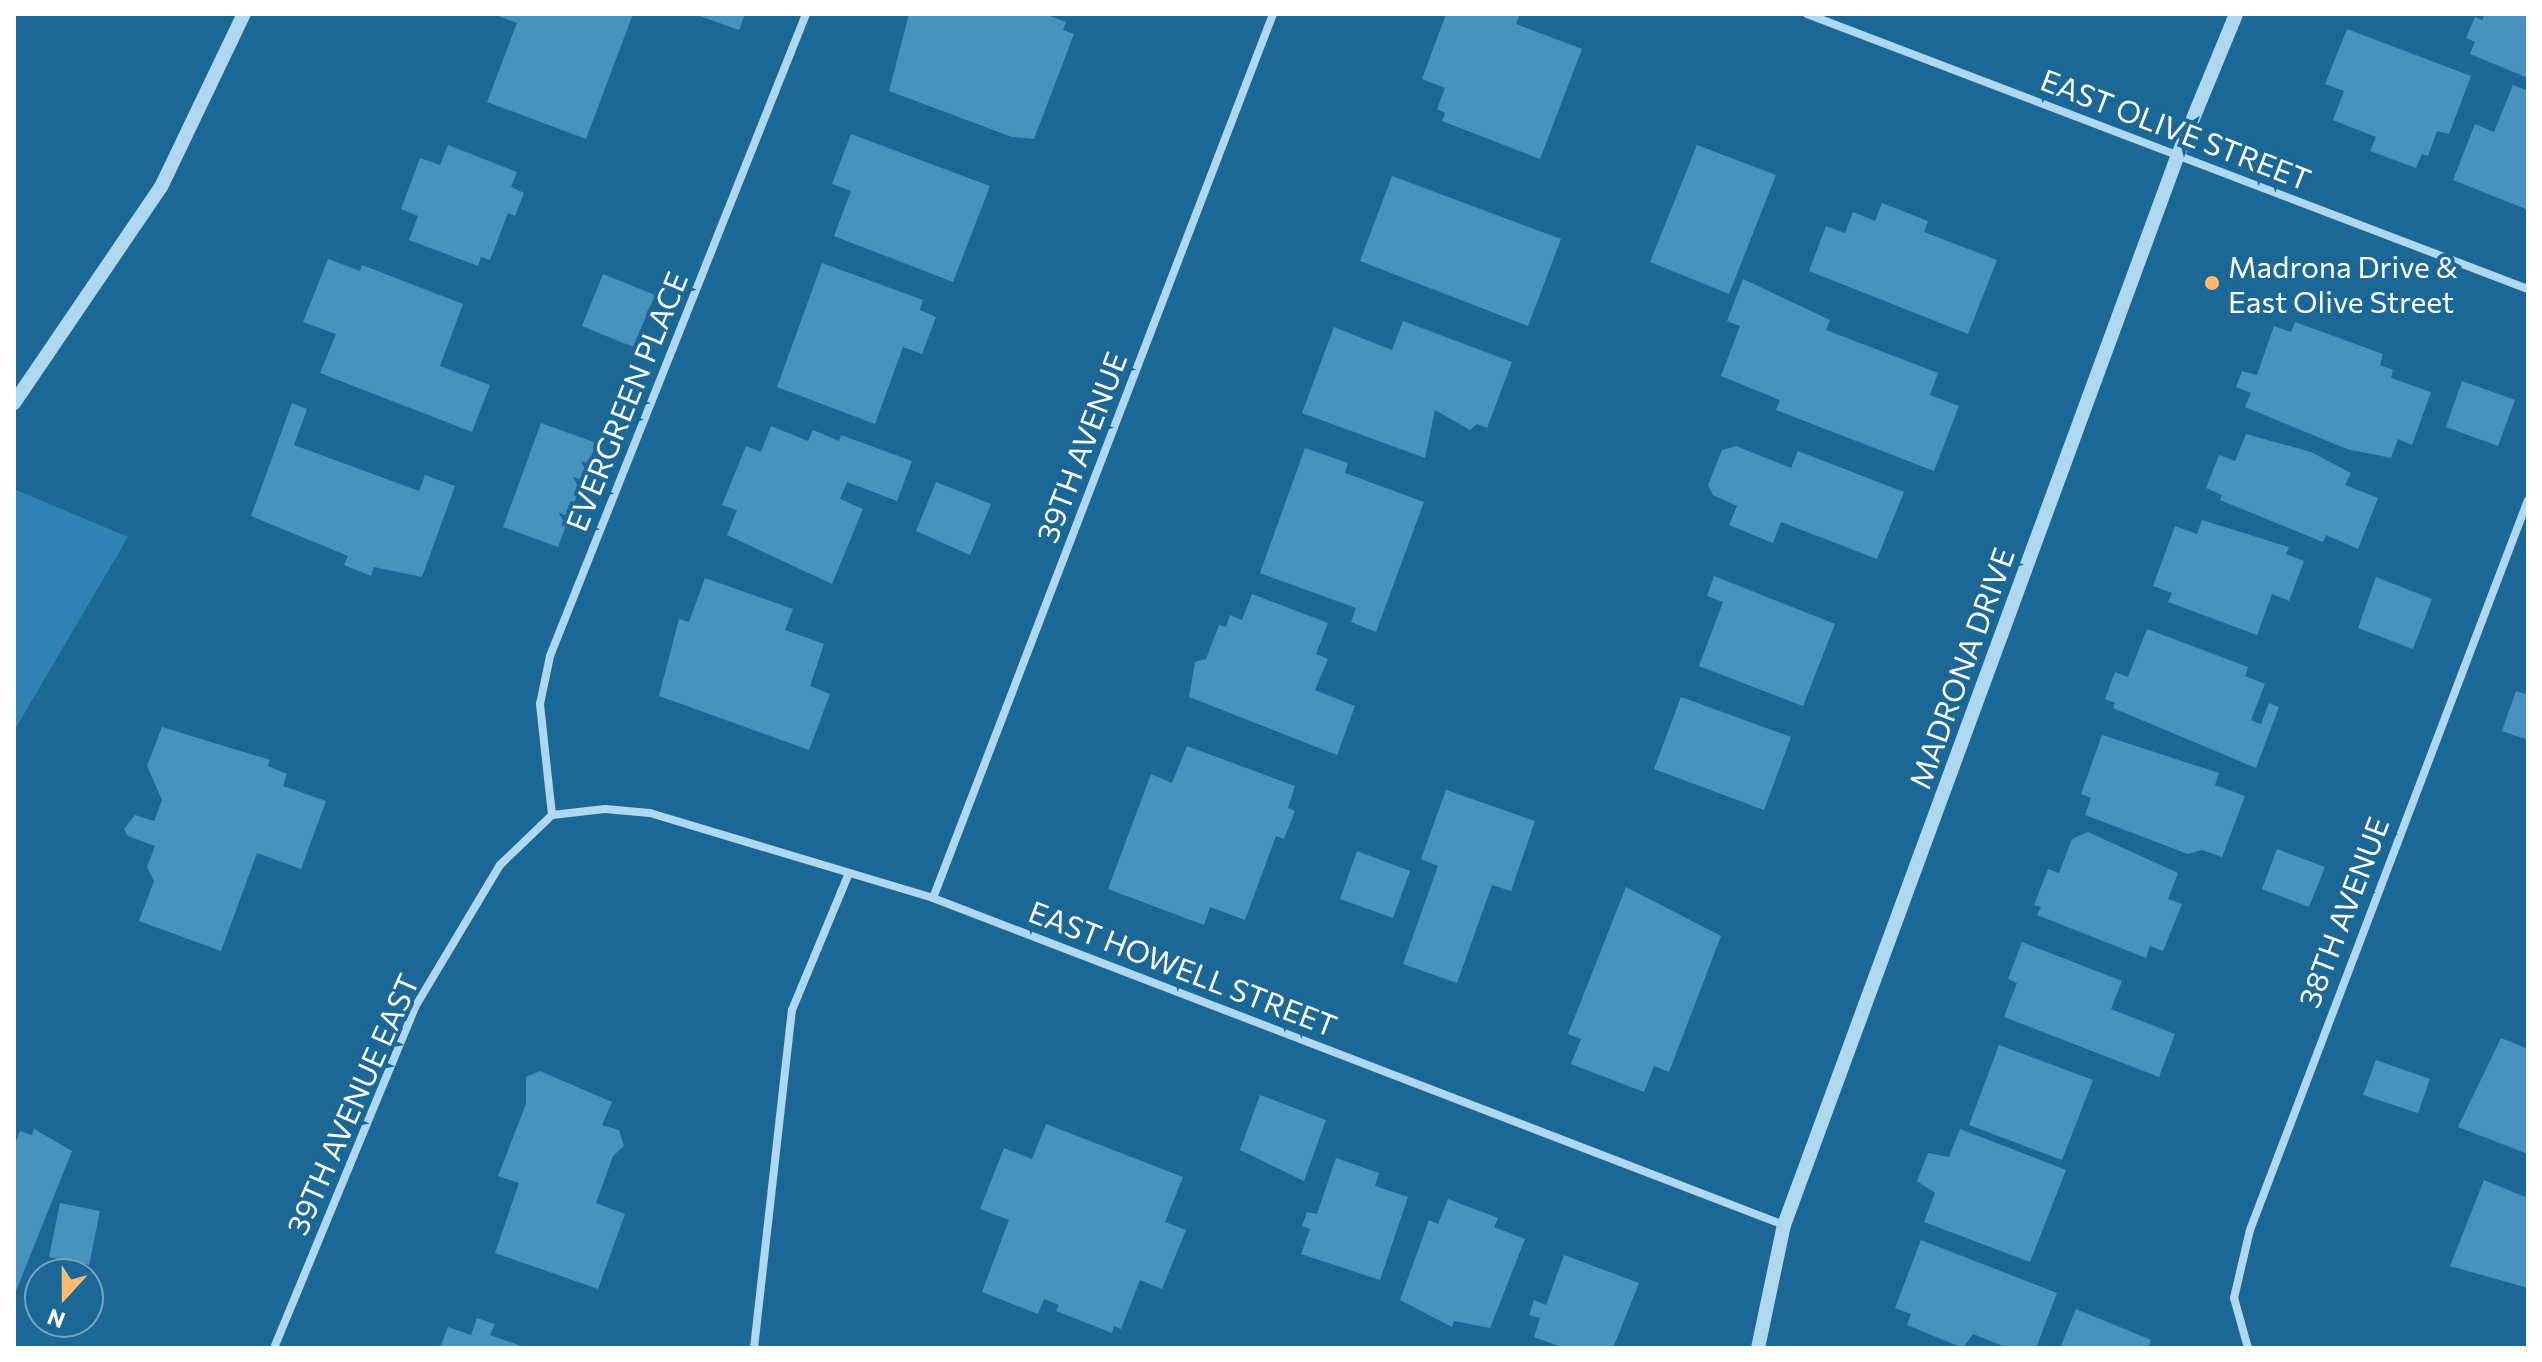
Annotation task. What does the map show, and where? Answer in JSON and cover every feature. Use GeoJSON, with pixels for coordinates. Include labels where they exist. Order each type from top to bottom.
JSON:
{"type":"FeatureCollection","features":[{"type":"Feature","properties":{"kind":"street"},"geometry":{"type":"LineString","coordinates":[[14,403],[161,187],[244,14]]}},
{"type":"Feature","properties":{"kind":"street","name":"EVERGREEN PLACE"},"geometry":{"type":"LineString","coordinates":[[552,815],[540,704],[550,656],[806,14]]}},
{"type":"Feature","properties":{"kind":"street","name":"39TH AVENUE"},"geometry":{"type":"LineString","coordinates":[[933,898],[1273,14]]}},
{"type":"Feature","properties":{"kind":"street","name":"EAST OLIVE STREET"},"geometry":{"type":"LineString","coordinates":[[1807,14],[2528,289]]}},
{"type":"Feature","properties":{"kind":"street","name":"MADRONA DRIVE"},"geometry":{"type":"LineString","coordinates":[[1758,1348],[1784,1225],[2178,155],[2236,14]]}},
{"type":"Feature","properties":{"kind":"street","name":"38TH AVENUE"},"geometry":{"type":"LineString","coordinates":[[2248,1348],[2234,1298],[2250,1230],[2528,500]]}},
{"type":"Feature","properties":{"kind":"street","name":"EAST HOWELL STREET"},"geometry":{"type":"LineString","coordinates":[[552,815],[605,809],[650,813],[933,898],[1784,1225]]}},
{"type":"Feature","properties":{"kind":"street","name":"39TH AVENUE EAST"},"geometry":{"type":"LineString","coordinates":[[274,1348],[415,1007],[500,865],[552,815]]}},
{"type":"Feature","properties":{"kind":"street"},"geometry":{"type":"LineString","coordinates":[[754,1348],[792,1010],[849,873]]}},
{"type":"Feature","properties":{"kind":"shaded area"},"geometry":{"type":"Polygon","coordinates":[[[14,489],[128,537],[14,731],[14,489]]]}},
{"type":"Feature","properties":{"kind":"building"},"geometry":{"type":"Polygon","coordinates":[[[493,14],[633,14],[586,139],[487,102],[517,23],[493,14]]]}},
{"type":"Feature","properties":{"kind":"building"},"geometry":{"type":"Polygon","coordinates":[[[694,14],[745,14],[739,30],[694,14]]]}},
{"type":"Feature","properties":{"kind":"building"},"geometry":{"type":"Polygon","coordinates":[[[909,14],[1044,14],[1066,22],[1063,30],[1074,34],[1034,139],[1012,137],[889,91],[909,14]]]}},
{"type":"Feature","properties":{"kind":"building"},"geometry":{"type":"Polygon","coordinates":[[[1446,14],[1520,14],[1516,24],[1582,49],[1540,159],[1442,121],[1445,113],[1437,109],[1445,88],[1422,79],[1446,14]]]}},
{"type":"Feature","properties":{"kind":"building"},"geometry":{"type":"Polygon","coordinates":[[[2485,14],[2528,14],[2528,78],[2470,54],[2475,42],[2466,38],[2475,17],[2482,20],[2485,14]]]}},
{"type":"Feature","properties":{"kind":"building"},"geometry":{"type":"Polygon","coordinates":[[[2347,29],[2471,76],[2449,134],[2437,131],[2428,156],[2422,154],[2416,168],[2370,151],[2376,137],[2333,120],[2344,91],[2325,84],[2347,29]]]}},
{"type":"Feature","properties":{"kind":"building"},"geometry":{"type":"Polygon","coordinates":[[[2513,85],[2528,91],[2528,210],[2453,180],[2475,124],[2494,132],[2513,85]]]}},
{"type":"Feature","properties":{"kind":"building"},"geometry":{"type":"Polygon","coordinates":[[[851,134],[990,186],[953,282],[834,236],[851,191],[832,184],[851,134]]]}},
{"type":"Feature","properties":{"kind":"building"},"geometry":{"type":"Polygon","coordinates":[[[448,145],[517,172],[511,187],[524,193],[515,216],[508,213],[490,260],[481,257],[478,266],[409,240],[418,216],[401,209],[420,158],[440,165],[448,145]]]}},
{"type":"Feature","properties":{"kind":"building"},"geometry":{"type":"Polygon","coordinates":[[[1697,145],[1776,175],[1729,294],[1650,262],[1697,145]]]}},
{"type":"Feature","properties":{"kind":"building"},"geometry":{"type":"Polygon","coordinates":[[[1392,176],[1561,239],[1528,326],[1360,261],[1392,176]]]}},
{"type":"Feature","properties":{"kind":"building"},"geometry":{"type":"Polygon","coordinates":[[[1882,203],[1928,221],[1924,232],[1997,260],[1968,334],[1809,271],[1826,226],[1845,233],[1853,212],[1875,221],[1882,203]]]}},
{"type":"Feature","properties":{"kind":"building"},"geometry":{"type":"Polygon","coordinates":[[[328,259],[360,271],[362,265],[463,304],[440,366],[490,385],[472,432],[320,373],[336,334],[303,322],[328,259]]]}},
{"type":"Feature","properties":{"kind":"building"},"geometry":{"type":"Polygon","coordinates":[[[822,263],[923,300],[920,310],[936,317],[922,354],[903,347],[875,424],[777,387],[822,263]]]}},
{"type":"Feature","properties":{"kind":"building"},"geometry":{"type":"Polygon","coordinates":[[[603,274],[655,295],[633,347],[582,326],[603,274]]]}},
{"type":"Feature","properties":{"kind":"building"},"geometry":{"type":"Polygon","coordinates":[[[1743,279],[1830,320],[1826,330],[1938,373],[1930,395],[1959,406],[1934,471],[1776,410],[1780,400],[1721,376],[1740,326],[1727,321],[1743,279]]]}},
{"type":"Feature","properties":{"kind":"building"},"geometry":{"type":"Polygon","coordinates":[[[1403,321],[1512,362],[1487,428],[1477,424],[1470,430],[1435,410],[1425,458],[1302,413],[1334,327],[1392,350],[1403,321]]]}},
{"type":"Feature","properties":{"kind":"building"},"geometry":{"type":"Polygon","coordinates":[[[2295,322],[2383,354],[2380,365],[2393,370],[2391,378],[2431,392],[2412,445],[2398,439],[2391,458],[2347,449],[2245,407],[2251,393],[2236,387],[2242,371],[2257,375],[2274,326],[2291,332],[2295,322]]]}},
{"type":"Feature","properties":{"kind":"building"},"geometry":{"type":"Polygon","coordinates":[[[2462,381],[2515,400],[2498,446],[2446,427],[2462,381]]]}},
{"type":"Feature","properties":{"kind":"building"},"geometry":{"type":"Polygon","coordinates":[[[292,403],[307,409],[294,445],[419,491],[425,475],[455,486],[422,577],[374,567],[371,576],[344,565],[348,556],[251,516],[292,403]]]}},
{"type":"Feature","properties":{"kind":"building"},"geometry":{"type":"Polygon","coordinates":[[[541,423],[596,443],[558,547],[503,527],[541,423]]]}},
{"type":"Feature","properties":{"kind":"building"},"geometry":{"type":"Polygon","coordinates":[[[771,426],[808,441],[813,430],[839,441],[841,435],[912,461],[897,501],[847,482],[840,499],[863,509],[832,584],[727,535],[737,510],[722,505],[746,446],[761,452],[771,426]]]}},
{"type":"Feature","properties":{"kind":"building"},"geometry":{"type":"Polygon","coordinates":[[[2246,434],[2311,452],[2351,473],[2345,485],[2378,498],[2358,549],[2326,535],[2323,542],[2220,500],[2222,495],[2206,488],[2219,455],[2235,461],[2246,434]]]}},
{"type":"Feature","properties":{"kind":"building"},"geometry":{"type":"Polygon","coordinates":[[[1736,446],[1791,468],[1798,451],[1904,492],[1877,559],[1781,522],[1773,543],[1729,525],[1737,506],[1713,495],[1708,485],[1722,450],[1736,446]]]}},
{"type":"Feature","properties":{"kind":"building"},"geometry":{"type":"Polygon","coordinates":[[[1305,448],[1348,463],[1345,473],[1424,502],[1376,632],[1351,622],[1356,608],[1260,573],[1305,448]]]}},
{"type":"Feature","properties":{"kind":"building"},"geometry":{"type":"Polygon","coordinates":[[[936,482],[991,504],[970,555],[916,531],[936,482]]]}},
{"type":"Feature","properties":{"kind":"building"},"geometry":{"type":"Polygon","coordinates":[[[2202,520],[2289,547],[2286,554],[2304,561],[2289,601],[2272,594],[2257,635],[2168,602],[2172,593],[2153,586],[2175,526],[2197,534],[2202,520]]]}},
{"type":"Feature","properties":{"kind":"building"},"geometry":{"type":"Polygon","coordinates":[[[1714,576],[1835,624],[1803,706],[1699,666],[1723,602],[1707,596],[1714,576]]]}},
{"type":"Feature","properties":{"kind":"building"},"geometry":{"type":"Polygon","coordinates":[[[2376,577],[2432,599],[2413,649],[2358,628],[2376,577]]]}},
{"type":"Feature","properties":{"kind":"building"},"geometry":{"type":"Polygon","coordinates":[[[705,578],[793,609],[785,630],[824,644],[810,686],[830,694],[809,750],[659,696],[679,619],[689,622],[705,578]]]}},
{"type":"Feature","properties":{"kind":"building"},"geometry":{"type":"Polygon","coordinates":[[[1252,594],[1328,623],[1316,654],[1328,659],[1315,690],[1355,706],[1337,755],[1189,697],[1195,662],[1206,659],[1219,625],[1226,627],[1230,615],[1242,620],[1252,594]]]}},
{"type":"Feature","properties":{"kind":"building"},"geometry":{"type":"Polygon","coordinates":[[[2147,629],[2248,667],[2245,676],[2265,684],[2251,720],[2261,724],[2269,703],[2279,707],[2256,768],[2113,708],[2115,703],[2105,699],[2115,672],[2128,677],[2147,629]]]}},
{"type":"Feature","properties":{"kind":"building"},"geometry":{"type":"Polygon","coordinates":[[[2516,691],[2528,695],[2528,740],[2502,731],[2516,691]]]}},
{"type":"Feature","properties":{"kind":"building"},"geometry":{"type":"Polygon","coordinates":[[[1681,697],[1791,737],[1764,810],[1654,769],[1681,697]]]}},
{"type":"Feature","properties":{"kind":"building"},"geometry":{"type":"Polygon","coordinates":[[[162,727],[270,760],[268,766],[287,774],[283,786],[326,801],[301,869],[257,853],[221,951],[139,921],[154,881],[147,867],[155,846],[128,836],[124,829],[135,815],[154,821],[162,800],[147,766],[162,727]]]}},
{"type":"Feature","properties":{"kind":"building"},"geometry":{"type":"Polygon","coordinates":[[[2102,735],[2219,773],[2215,785],[2245,796],[2222,857],[2202,850],[2188,854],[2085,815],[2091,798],[2081,794],[2102,735]]]}},
{"type":"Feature","properties":{"kind":"building"},"geometry":{"type":"Polygon","coordinates":[[[1187,746],[1295,786],[1288,808],[1295,811],[1284,839],[1276,836],[1245,920],[1210,907],[1204,925],[1108,889],[1151,774],[1172,783],[1187,746]]]}},
{"type":"Feature","properties":{"kind":"building"},"geometry":{"type":"Polygon","coordinates":[[[1446,790],[1535,821],[1511,891],[1492,885],[1457,983],[1403,964],[1438,866],[1421,859],[1446,790]]]}},
{"type":"Feature","properties":{"kind":"building"},"geometry":{"type":"Polygon","coordinates":[[[2088,832],[2178,873],[2168,899],[2182,904],[2163,951],[2150,946],[2146,958],[2037,915],[2041,907],[2034,905],[2048,869],[2059,873],[2072,839],[2088,832]]]}},
{"type":"Feature","properties":{"kind":"building"},"geometry":{"type":"Polygon","coordinates":[[[2277,849],[2325,867],[2309,907],[2262,889],[2277,849]]]}},
{"type":"Feature","properties":{"kind":"building"},"geometry":{"type":"Polygon","coordinates":[[[1357,851],[1410,871],[1393,918],[1340,899],[1357,851]]]}},
{"type":"Feature","properties":{"kind":"building"},"geometry":{"type":"Polygon","coordinates":[[[1626,887],[1721,936],[1669,1072],[1654,1066],[1644,1092],[1571,1064],[1581,1039],[1568,1034],[1626,887]]]}},
{"type":"Feature","properties":{"kind":"building"},"geometry":{"type":"Polygon","coordinates":[[[2022,942],[2122,981],[2111,1009],[2175,1034],[2159,1077],[2004,1017],[2017,983],[2008,979],[2022,942]]]}},
{"type":"Feature","properties":{"kind":"building"},"geometry":{"type":"Polygon","coordinates":[[[2501,1038],[2528,1049],[2528,1154],[2458,1127],[2501,1038]]]}},
{"type":"Feature","properties":{"kind":"building"},"geometry":{"type":"Polygon","coordinates":[[[1999,1045],[2093,1080],[2062,1160],[1969,1125],[1999,1045]]]}},
{"type":"Feature","properties":{"kind":"building"},"geometry":{"type":"Polygon","coordinates":[[[2376,1060],[2430,1079],[2418,1113],[2363,1095],[2376,1060]]]}},
{"type":"Feature","properties":{"kind":"building"},"geometry":{"type":"Polygon","coordinates":[[[540,1071],[612,1102],[602,1125],[619,1130],[624,1146],[613,1156],[596,1203],[625,1214],[598,1289],[495,1253],[519,1183],[498,1176],[526,1104],[526,1077],[540,1071]]]}},
{"type":"Feature","properties":{"kind":"building"},"geometry":{"type":"Polygon","coordinates":[[[1260,1095],[1326,1120],[1304,1181],[1240,1150],[1260,1095]]]}},
{"type":"Feature","properties":{"kind":"building"},"geometry":{"type":"Polygon","coordinates":[[[1046,1124],[1183,1177],[1165,1222],[1186,1230],[1162,1289],[1140,1280],[1121,1329],[1114,1326],[1112,1333],[1056,1311],[1059,1305],[1044,1299],[1038,1314],[982,1292],[1009,1220],[980,1209],[1004,1148],[1032,1159],[1046,1124]]]}},
{"type":"Feature","properties":{"kind":"building"},"geometry":{"type":"Polygon","coordinates":[[[34,1129],[72,1151],[29,1258],[24,1258],[24,1271],[14,1296],[14,1146],[20,1131],[32,1135],[34,1129]]]}},
{"type":"Feature","properties":{"kind":"building"},"geometry":{"type":"Polygon","coordinates":[[[1960,1129],[2066,1170],[2030,1262],[1924,1222],[1935,1193],[1917,1181],[1928,1153],[1949,1157],[1960,1129]]]}},
{"type":"Feature","properties":{"kind":"building"},"geometry":{"type":"Polygon","coordinates":[[[1336,1158],[1379,1173],[1375,1186],[1408,1197],[1380,1280],[1301,1254],[1310,1229],[1302,1226],[1307,1212],[1317,1214],[1336,1158]]]}},
{"type":"Feature","properties":{"kind":"building"},"geometry":{"type":"Polygon","coordinates":[[[2484,1180],[2528,1198],[2528,1288],[2450,1266],[2484,1180]]]}},
{"type":"Feature","properties":{"kind":"building"},"geometry":{"type":"Polygon","coordinates":[[[1448,1199],[1498,1218],[1494,1227],[1525,1239],[1490,1328],[1454,1321],[1452,1327],[1400,1300],[1429,1220],[1438,1224],[1448,1199]]]}},
{"type":"Feature","properties":{"kind":"building"},"geometry":{"type":"Polygon","coordinates":[[[60,1203],[100,1211],[90,1258],[49,1257],[60,1203]]]}},
{"type":"Feature","properties":{"kind":"building"},"geometry":{"type":"Polygon","coordinates":[[[1921,1240],[2057,1293],[2036,1348],[2008,1348],[1973,1334],[1963,1348],[1907,1325],[1911,1314],[1895,1308],[1921,1240]]]}},
{"type":"Feature","properties":{"kind":"building"},"geometry":{"type":"Polygon","coordinates":[[[1564,1255],[1639,1283],[1613,1348],[1564,1348],[1534,1337],[1540,1318],[1529,1315],[1534,1300],[1546,1305],[1564,1255]]]}},
{"type":"Feature","properties":{"kind":"building"},"geometry":{"type":"Polygon","coordinates":[[[2076,1309],[2151,1340],[2148,1348],[2060,1348],[2076,1309]]]}},
{"type":"Feature","properties":{"kind":"building"},"geometry":{"type":"Polygon","coordinates":[[[477,1318],[495,1324],[490,1335],[527,1348],[440,1348],[448,1327],[471,1335],[477,1318]]]}},
{"type":"Feature","properties":{"kind":"place","name":"Madrona Drive & East Olive Street"},"geometry":{"type":"Point","coordinates":[2212,283]}}]}
